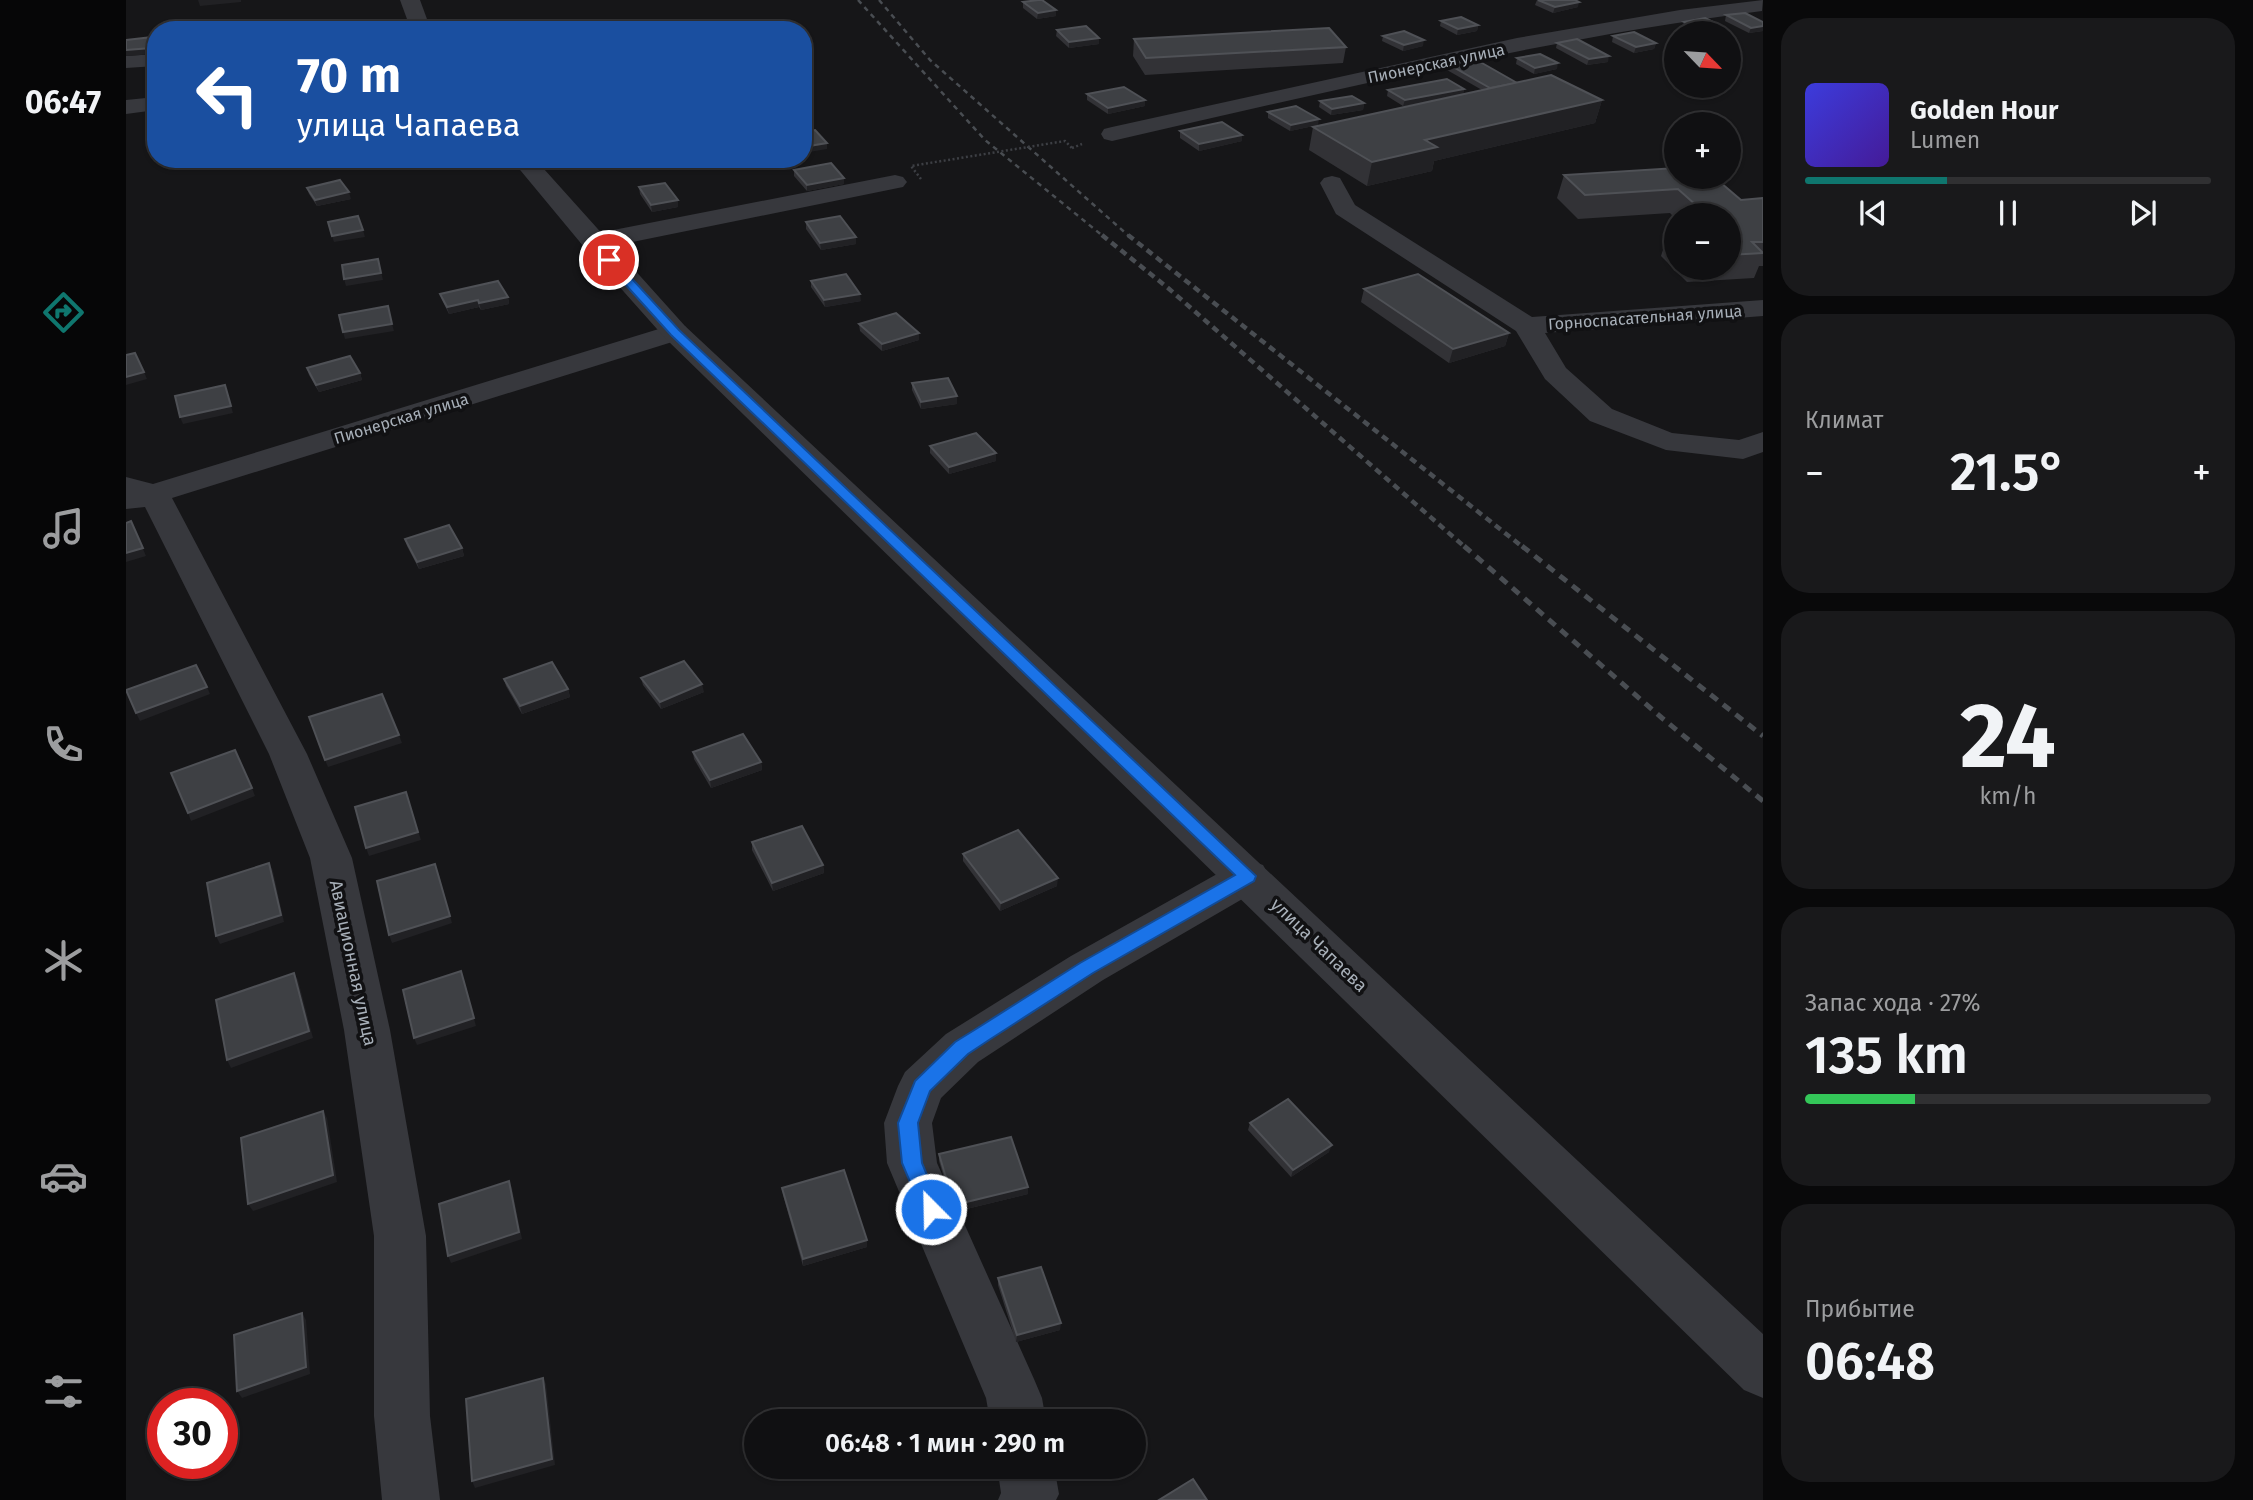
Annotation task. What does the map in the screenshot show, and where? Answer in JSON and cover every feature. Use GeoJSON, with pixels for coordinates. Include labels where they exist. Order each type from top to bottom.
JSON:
{"type":"FeatureCollection","features":[{"type":"Feature","properties":{"kind":"street"},"geometry":{"type":"LineString","coordinates":[[410,0],[418,21]]}},
{"type":"Feature","properties":{"kind":"street","name":"Пионерская улица"},"geometry":{"type":"LineString","coordinates":[[1112,134],[1503,48],[1678,14],[1763,4]]}},
{"type":"Feature","properties":{"kind":"street"},"geometry":{"type":"LineString","coordinates":[[126,62],[147,61]]}},
{"type":"Feature","properties":{"kind":"street"},"geometry":{"type":"LineString","coordinates":[[126,107],[147,104]]}},
{"type":"Feature","properties":{"kind":"street","name":"улица Чапаева"},"geometry":{"type":"LineString","coordinates":[[530,168],[675,332],[1248,876],[1763,1371]]}},
{"type":"Feature","properties":{"kind":"street"},"geometry":{"type":"LineString","coordinates":[[593,242],[895,182]]}},
{"type":"Feature","properties":{"kind":"street"},"geometry":{"type":"LineString","coordinates":[[1332,183],[1345,209],[1527,326],[1555,373],[1601,415],[1666,441],[1756,453]]}},
{"type":"Feature","properties":{"kind":"street"},"geometry":{"type":"LineString","coordinates":[[1753,309],[1763,333]]}},
{"type":"Feature","properties":{"kind":"street","name":"Горноспасательная улица"},"geometry":{"type":"LineString","coordinates":[[1527,326],[1753,309]]}},
{"type":"Feature","properties":{"kind":"street","name":"Пионерская улица"},"geometry":{"type":"LineString","coordinates":[[135,494],[675,332]]}},
{"type":"Feature","properties":{"kind":"street","name":"Авиационная улица"},"geometry":{"type":"LineString","coordinates":[[135,494],[288,754],[331,858],[367,1030],[400,1236],[402,1416],[411,1500]]}},
{"type":"Feature","properties":{"kind":"street"},"geometry":{"type":"LineString","coordinates":[[1016,1409],[1014,1398],[912,1163],[908,1123],[922,1086],[962,1048],[984,1033],[1087,968],[1248,876]]}},
{"type":"Feature","properties":{"kind":"street"},"geometry":{"type":"LineString","coordinates":[[1027,1500],[1030,1494],[1028,1479]]}},
{"type":"Feature","properties":{"kind":"path"},"geometry":{"type":"LineString","coordinates":[[921,179],[911,166],[1065,141],[1072,148]]}},
{"type":"Feature","properties":{"kind":"building"},"geometry":{"type":"Polygon","coordinates":[[[1042,0],[1056,10],[1038,13],[1023,2],[1042,0]]]}},
{"type":"Feature","properties":{"kind":"building"},"geometry":{"type":"Polygon","coordinates":[[[1538,0],[1575,0],[1579,2],[1555,7],[1538,0]]]}},
{"type":"Feature","properties":{"kind":"building"},"geometry":{"type":"Polygon","coordinates":[[[1745,13],[1763,22],[1763,26],[1751,28],[1726,15],[1745,13]]]}},
{"type":"Feature","properties":{"kind":"building"},"geometry":{"type":"Polygon","coordinates":[[[1461,17],[1478,25],[1458,29],[1441,21],[1461,17]]]}},
{"type":"Feature","properties":{"kind":"building"},"geometry":{"type":"Polygon","coordinates":[[[1705,18],[1711,21],[1689,21],[1705,18]]]}},
{"type":"Feature","properties":{"kind":"building"},"geometry":{"type":"Polygon","coordinates":[[[1086,26],[1099,38],[1069,42],[1057,30],[1086,26]]]}},
{"type":"Feature","properties":{"kind":"building"},"geometry":{"type":"Polygon","coordinates":[[[1329,28],[1346,47],[1146,58],[1134,39],[1329,28]]]}},
{"type":"Feature","properties":{"kind":"building"},"geometry":{"type":"Polygon","coordinates":[[[1404,31],[1424,40],[1404,45],[1383,36],[1404,31]]]}},
{"type":"Feature","properties":{"kind":"building"},"geometry":{"type":"Polygon","coordinates":[[[1634,32],[1656,43],[1636,47],[1613,36],[1634,32]]]}},
{"type":"Feature","properties":{"kind":"building"},"geometry":{"type":"Polygon","coordinates":[[[147,38],[147,48],[126,50],[126,40],[147,38]]]}},
{"type":"Feature","properties":{"kind":"building"},"geometry":{"type":"Polygon","coordinates":[[[1577,39],[1609,56],[1589,59],[1557,43],[1577,39]]]}},
{"type":"Feature","properties":{"kind":"building"},"geometry":{"type":"Polygon","coordinates":[[[1540,54],[1558,63],[1535,68],[1517,58],[1540,54]]]}},
{"type":"Feature","properties":{"kind":"building"},"geometry":{"type":"Polygon","coordinates":[[[1475,59],[1517,83],[1490,88],[1448,64],[1475,59]]]}},
{"type":"Feature","properties":{"kind":"building"},"geometry":{"type":"Polygon","coordinates":[[[1551,75],[1602,100],[1425,140],[1437,147],[1372,162],[1313,127],[1551,75]]]}},
{"type":"Feature","properties":{"kind":"building"},"geometry":{"type":"Polygon","coordinates":[[[1447,79],[1464,89],[1405,100],[1388,90],[1447,79]]]}},
{"type":"Feature","properties":{"kind":"building"},"geometry":{"type":"Polygon","coordinates":[[[1124,87],[1145,100],[1108,108],[1087,94],[1124,87]]]}},
{"type":"Feature","properties":{"kind":"building"},"geometry":{"type":"Polygon","coordinates":[[[1352,96],[1364,103],[1332,109],[1320,101],[1352,96]]]}},
{"type":"Feature","properties":{"kind":"building"},"geometry":{"type":"Polygon","coordinates":[[[1296,106],[1319,119],[1291,125],[1268,112],[1296,106]]]}},
{"type":"Feature","properties":{"kind":"building"},"geometry":{"type":"Polygon","coordinates":[[[1222,122],[1242,135],[1199,144],[1180,131],[1222,122]]]}},
{"type":"Feature","properties":{"kind":"building"},"geometry":{"type":"Polygon","coordinates":[[[812,130],[815,130],[827,143],[812,146],[812,130]]]}},
{"type":"Feature","properties":{"kind":"building"},"geometry":{"type":"Polygon","coordinates":[[[831,163],[844,178],[807,185],[794,170],[831,163]]]}},
{"type":"Feature","properties":{"kind":"building"},"geometry":{"type":"Polygon","coordinates":[[[1664,169],[1664,189],[1678,189],[1585,195],[1564,175],[1664,169]]]}},
{"type":"Feature","properties":{"kind":"building"},"geometry":{"type":"Polygon","coordinates":[[[340,180],[349,192],[315,200],[307,188],[340,180]]]}},
{"type":"Feature","properties":{"kind":"building"},"geometry":{"type":"Polygon","coordinates":[[[665,183],[678,200],[651,205],[639,187],[665,183]]]}},
{"type":"Feature","properties":{"kind":"building"},"geometry":{"type":"Polygon","coordinates":[[[1678,189],[1728,189],[1741,200],[1763,198],[1763,242],[1752,242],[1763,253],[1741,254],[1741,203],[1694,203],[1678,189]]]}},
{"type":"Feature","properties":{"kind":"building"},"geometry":{"type":"Polygon","coordinates":[[[358,216],[363,230],[332,236],[328,222],[358,216]]]}},
{"type":"Feature","properties":{"kind":"building"},"geometry":{"type":"Polygon","coordinates":[[[840,216],[856,237],[820,243],[806,222],[840,216]]]}},
{"type":"Feature","properties":{"kind":"building"},"geometry":{"type":"Polygon","coordinates":[[[378,259],[381,273],[344,279],[342,265],[378,259]]]}},
{"type":"Feature","properties":{"kind":"building"},"geometry":{"type":"Polygon","coordinates":[[[846,274],[860,294],[824,300],[811,281],[846,274]]]}},
{"type":"Feature","properties":{"kind":"building"},"geometry":{"type":"Polygon","coordinates":[[[1418,274],[1509,333],[1453,349],[1364,289],[1418,274]]]}},
{"type":"Feature","properties":{"kind":"building"},"geometry":{"type":"Polygon","coordinates":[[[498,281],[508,297],[447,307],[440,294],[498,281]]]}},
{"type":"Feature","properties":{"kind":"building"},"geometry":{"type":"Polygon","coordinates":[[[388,306],[392,324],[343,332],[339,315],[388,306]]]}},
{"type":"Feature","properties":{"kind":"building"},"geometry":{"type":"Polygon","coordinates":[[[896,313],[919,333],[882,344],[859,324],[896,313]]]}},
{"type":"Feature","properties":{"kind":"building"},"geometry":{"type":"Polygon","coordinates":[[[135,353],[144,372],[126,377],[126,355],[135,353]]]}},
{"type":"Feature","properties":{"kind":"building"},"geometry":{"type":"Polygon","coordinates":[[[350,356],[360,373],[316,385],[307,368],[350,356]]]}},
{"type":"Feature","properties":{"kind":"building"},"geometry":{"type":"Polygon","coordinates":[[[948,378],[957,396],[921,402],[912,383],[948,378]]]}},
{"type":"Feature","properties":{"kind":"building"},"geometry":{"type":"Polygon","coordinates":[[[225,385],[231,406],[180,417],[175,396],[225,385]]]}},
{"type":"Feature","properties":{"kind":"building"},"geometry":{"type":"Polygon","coordinates":[[[976,433],[996,453],[949,467],[930,446],[976,433]]]}},
{"type":"Feature","properties":{"kind":"building"},"geometry":{"type":"Polygon","coordinates":[[[131,521],[143,548],[126,553],[126,523],[131,521]]]}},
{"type":"Feature","properties":{"kind":"building"},"geometry":{"type":"Polygon","coordinates":[[[449,525],[462,548],[417,562],[405,539],[449,525]]]}},
{"type":"Feature","properties":{"kind":"building"},"geometry":{"type":"Polygon","coordinates":[[[684,661],[702,684],[660,702],[641,678],[684,661]]]}},
{"type":"Feature","properties":{"kind":"building"},"geometry":{"type":"Polygon","coordinates":[[[552,662],[568,689],[520,706],[504,679],[552,662]]]}},
{"type":"Feature","properties":{"kind":"building"},"geometry":{"type":"Polygon","coordinates":[[[196,665],[207,687],[136,713],[126,690],[196,665]]]}},
{"type":"Feature","properties":{"kind":"building"},"geometry":{"type":"Polygon","coordinates":[[[382,694],[399,735],[325,760],[309,717],[382,694]]]}},
{"type":"Feature","properties":{"kind":"building"},"geometry":{"type":"Polygon","coordinates":[[[743,734],[761,762],[710,780],[693,752],[743,734]]]}},
{"type":"Feature","properties":{"kind":"building"},"geometry":{"type":"Polygon","coordinates":[[[235,750],[252,788],[188,813],[171,773],[235,750]]]}},
{"type":"Feature","properties":{"kind":"building"},"geometry":{"type":"Polygon","coordinates":[[[406,792],[418,832],[366,848],[355,807],[406,792]]]}},
{"type":"Feature","properties":{"kind":"building"},"geometry":{"type":"Polygon","coordinates":[[[802,826],[823,865],[772,883],[752,842],[802,826]]]}},
{"type":"Feature","properties":{"kind":"building"},"geometry":{"type":"Polygon","coordinates":[[[1018,830],[1058,878],[1001,903],[963,854],[1018,830]]]}},
{"type":"Feature","properties":{"kind":"building"},"geometry":{"type":"Polygon","coordinates":[[[269,863],[281,915],[216,936],[207,883],[269,863]]]}},
{"type":"Feature","properties":{"kind":"building"},"geometry":{"type":"Polygon","coordinates":[[[435,864],[450,916],[389,935],[377,881],[435,864]]]}},
{"type":"Feature","properties":{"kind":"building"},"geometry":{"type":"Polygon","coordinates":[[[461,971],[474,1018],[414,1038],[403,990],[461,971]]]}},
{"type":"Feature","properties":{"kind":"building"},"geometry":{"type":"Polygon","coordinates":[[[294,973],[309,1031],[227,1060],[216,1000],[294,973]]]}},
{"type":"Feature","properties":{"kind":"building"},"geometry":{"type":"Polygon","coordinates":[[[1288,1099],[1332,1145],[1293,1170],[1250,1123],[1288,1099]]]}},
{"type":"Feature","properties":{"kind":"building"},"geometry":{"type":"Polygon","coordinates":[[[323,1111],[333,1175],[248,1204],[241,1138],[323,1111]]]}},
{"type":"Feature","properties":{"kind":"building"},"geometry":{"type":"Polygon","coordinates":[[[1011,1137],[1028,1187],[954,1205],[939,1154],[1011,1137]]]}},
{"type":"Feature","properties":{"kind":"building"},"geometry":{"type":"Polygon","coordinates":[[[844,1170],[867,1240],[803,1259],[782,1188],[844,1170]]]}},
{"type":"Feature","properties":{"kind":"building"},"geometry":{"type":"Polygon","coordinates":[[[509,1181],[519,1232],[448,1256],[439,1204],[509,1181]]]}},
{"type":"Feature","properties":{"kind":"building"},"geometry":{"type":"Polygon","coordinates":[[[1041,1267],[1061,1323],[1017,1335],[998,1278],[1041,1267]]]}},
{"type":"Feature","properties":{"kind":"building"},"geometry":{"type":"Polygon","coordinates":[[[302,1313],[306,1367],[238,1391],[234,1335],[302,1313]]]}},
{"type":"Feature","properties":{"kind":"building"},"geometry":{"type":"Polygon","coordinates":[[[543,1378],[552,1459],[472,1481],[466,1399],[543,1378]]]}},
{"type":"Feature","properties":{"kind":"building"},"geometry":{"type":"Polygon","coordinates":[[[1193,1479],[1207,1500],[1159,1500],[1193,1479]]]}},
{"type":"Feature","properties":{"kind":"railway"},"geometry":{"type":"LineString","coordinates":[[858,0],[985,140],[1104,237]]}},
{"type":"Feature","properties":{"kind":"railway"},"geometry":{"type":"LineString","coordinates":[[879,0],[930,60],[1130,237]]}},
{"type":"Feature","properties":{"kind":"railway"},"geometry":{"type":"LineString","coordinates":[[1102,235],[1168,288],[1466,548]]}},
{"type":"Feature","properties":{"kind":"railway"},"geometry":{"type":"LineString","coordinates":[[1128,235],[1524,548]]}},
{"type":"Feature","properties":{"kind":"railway"},"geometry":{"type":"LineString","coordinates":[[1464,546],[1662,718],[1763,801]]}},
{"type":"Feature","properties":{"kind":"railway"},"geometry":{"type":"LineString","coordinates":[[1522,546],[1763,736]]}},
{"type":"Feature","properties":{"kind":"route"},"geometry":{"type":"LineString","coordinates":[[609,260],[675,332],[1248,876],[1087,968],[982,1035],[962,1048],[922,1086],[908,1123],[912,1163],[931,1209]]}}]}
